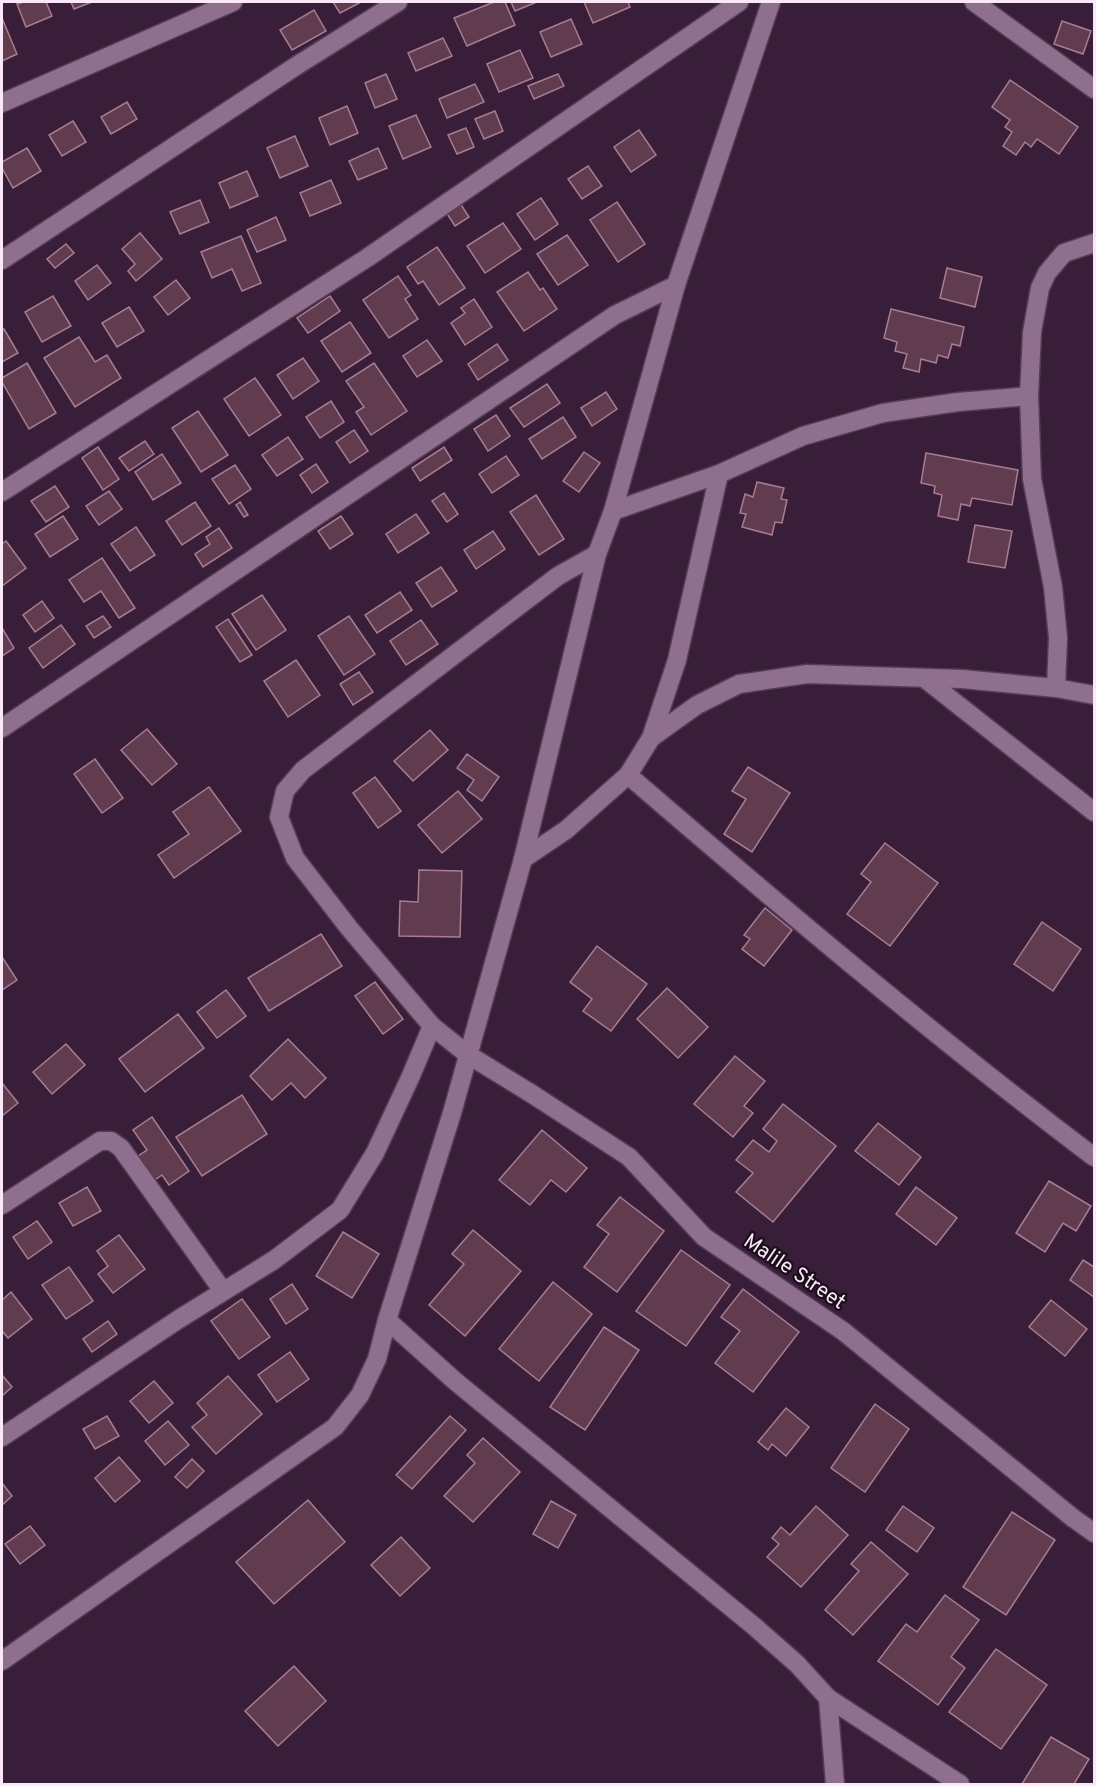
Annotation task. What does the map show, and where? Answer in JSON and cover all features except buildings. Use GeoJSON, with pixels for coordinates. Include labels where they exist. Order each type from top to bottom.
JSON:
{"type":"FeatureCollection","features":[{"type":"Feature","properties":{"kind":"street"},"geometry":{"type":"LineString","coordinates":[[2,103],[233,2]]}},
{"type":"Feature","properties":{"kind":"street"},"geometry":{"type":"LineString","coordinates":[[2,260],[296,66],[398,2]]}},
{"type":"Feature","properties":{"kind":"street"},"geometry":{"type":"LineString","coordinates":[[2,492],[367,258],[740,2]]}},
{"type":"Feature","properties":{"kind":"street"},"geometry":{"type":"LineString","coordinates":[[2,1661],[335,1427],[360,1395],[377,1359],[387,1320],[452,1113],[505,927],[597,554],[613,511],[676,285],[771,2]]}},
{"type":"Feature","properties":{"kind":"street"},"geometry":{"type":"LineString","coordinates":[[974,2],[1095,89]]}},
{"type":"Feature","properties":{"kind":"street"},"geometry":{"type":"LineString","coordinates":[[1056,688],[1058,638],[1053,587],[1032,479],[1029,396],[1032,332],[1040,288],[1047,273],[1064,253],[1095,243]]}},
{"type":"Feature","properties":{"kind":"street"},"geometry":{"type":"LineString","coordinates":[[2,728],[615,315],[676,285]]}},
{"type":"Feature","properties":{"kind":"street"},"geometry":{"type":"LineString","coordinates":[[613,511],[719,474],[803,436],[883,413],[958,402],[1029,396]]}},
{"type":"Feature","properties":{"kind":"street"},"geometry":{"type":"LineString","coordinates":[[523,860],[566,830],[628,775],[651,738],[677,660],[719,474]]}},
{"type":"Feature","properties":{"kind":"street","name":"Malile Street"},"geometry":{"type":"LineString","coordinates":[[597,554],[558,576],[303,770],[285,791],[279,817],[295,858],[349,928],[432,1026],[467,1054],[629,1157],[704,1237],[843,1332],[1073,1518],[1095,1533]]}},
{"type":"Feature","properties":{"kind":"street"},"geometry":{"type":"LineString","coordinates":[[651,738],[697,705],[739,684],[807,674],[962,679],[1056,688],[1095,695]]}},
{"type":"Feature","properties":{"kind":"street"},"geometry":{"type":"LineString","coordinates":[[924,678],[1095,812]]}},
{"type":"Feature","properties":{"kind":"street"},"geometry":{"type":"LineString","coordinates":[[628,775],[902,1006],[1014,1096],[1095,1157]]}},
{"type":"Feature","properties":{"kind":"street"},"geometry":{"type":"LineString","coordinates":[[2,1437],[223,1291],[274,1260],[340,1210],[375,1153],[432,1026]]}},
{"type":"Feature","properties":{"kind":"street"},"geometry":{"type":"LineString","coordinates":[[2,1205],[100,1142],[111,1141],[121,1148],[223,1291]]}},
{"type":"Feature","properties":{"kind":"street"},"geometry":{"type":"LineString","coordinates":[[387,1320],[455,1381],[755,1627],[796,1664],[828,1698],[960,1785]]}},
{"type":"Feature","properties":{"kind":"street"},"geometry":{"type":"LineString","coordinates":[[828,1698],[835,1785]]}}]}
